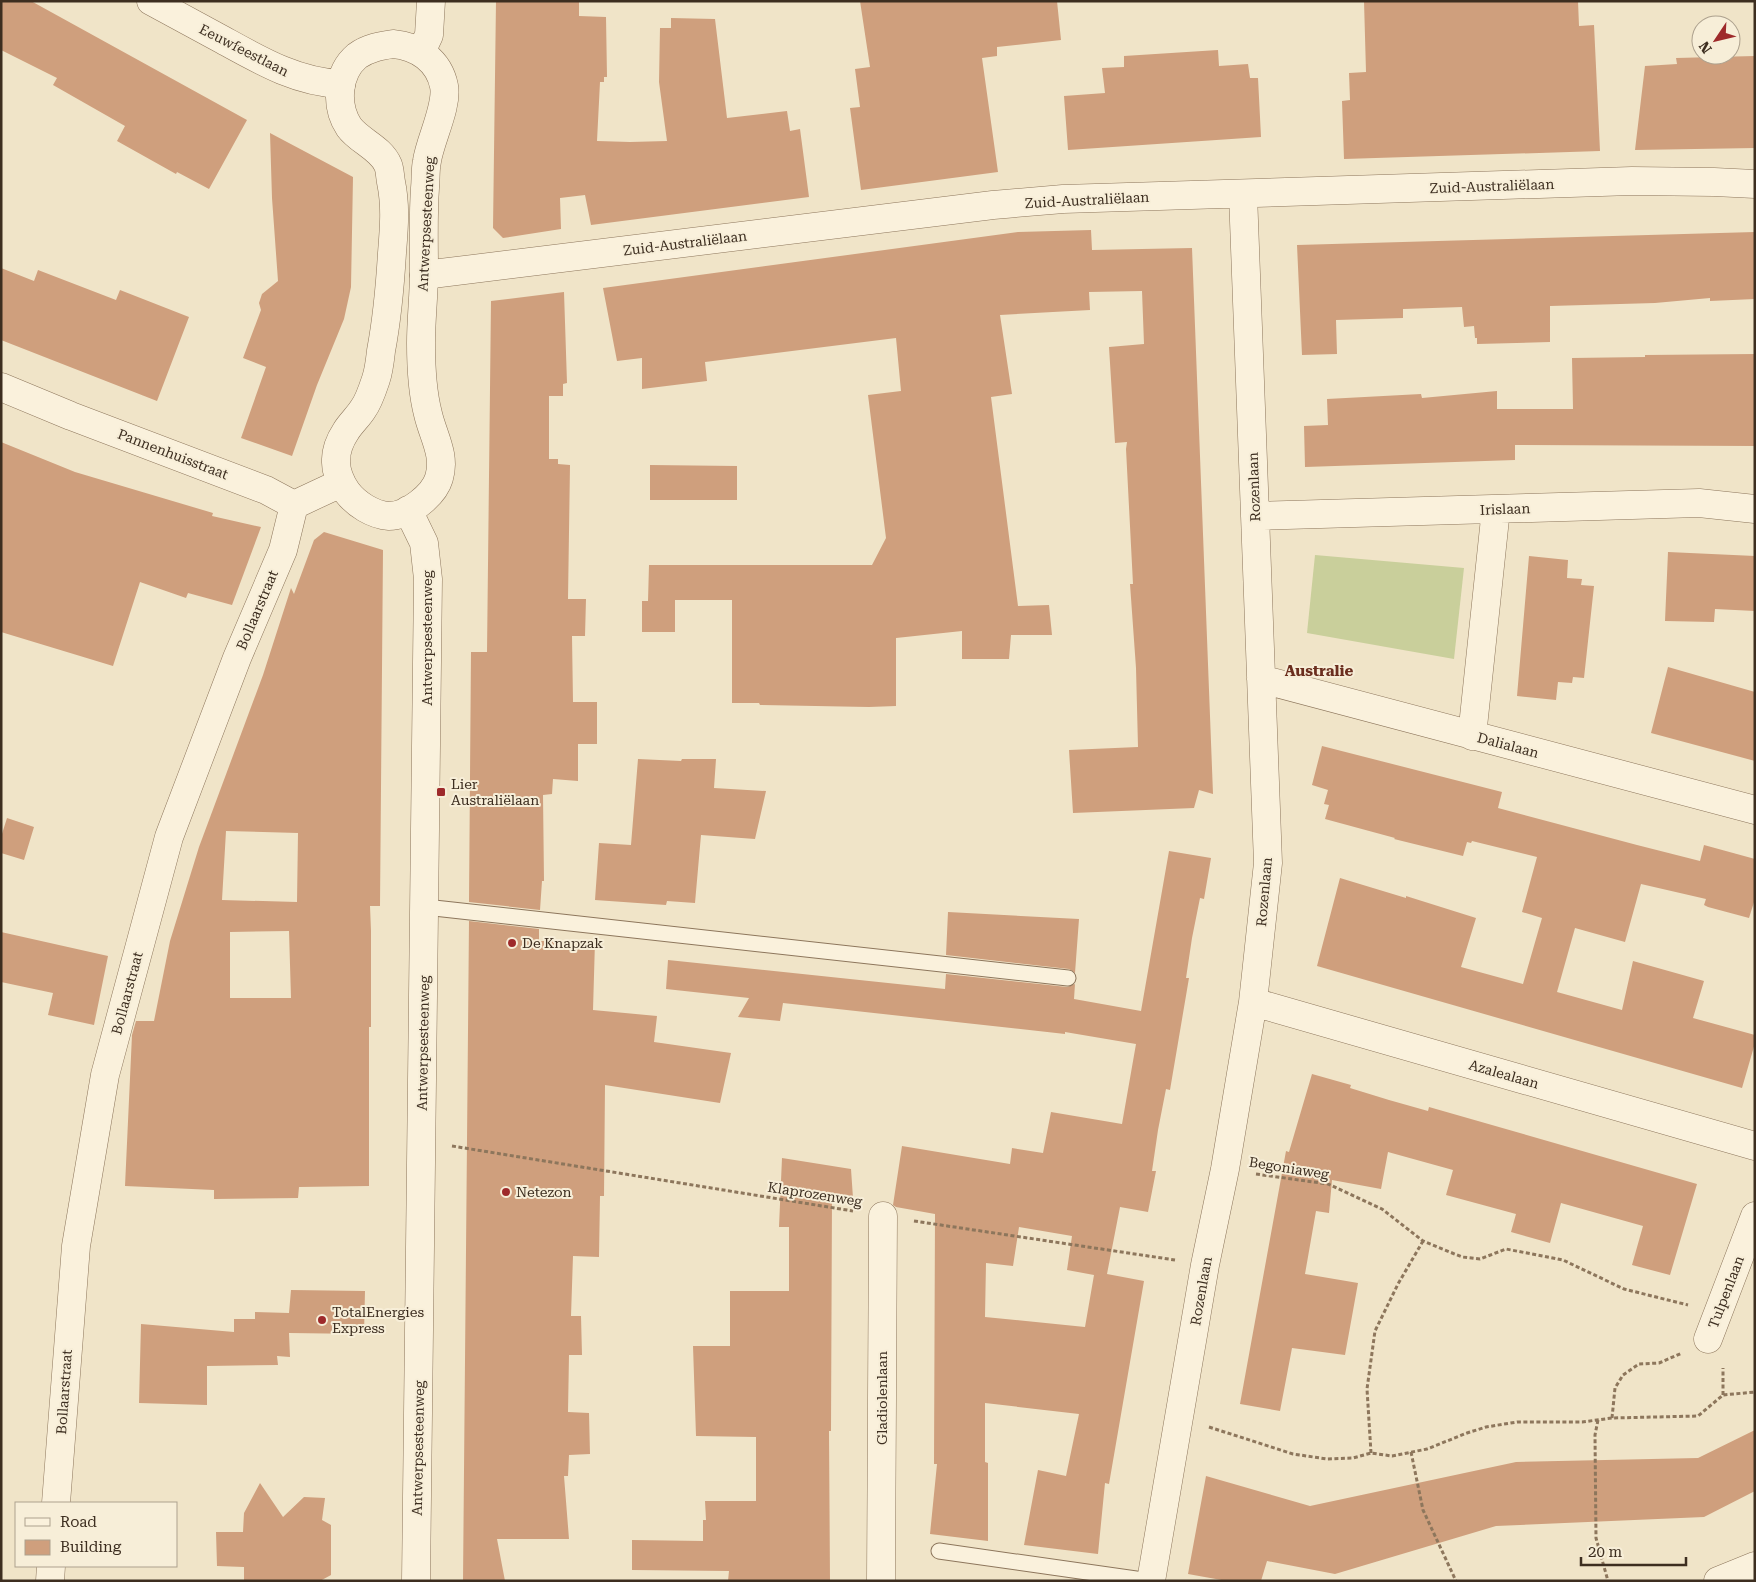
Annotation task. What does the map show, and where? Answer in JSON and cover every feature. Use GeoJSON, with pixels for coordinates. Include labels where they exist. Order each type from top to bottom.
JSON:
{"type":"FeatureCollection","features":[{"type":"Feature","properties":{"kind":"street","name":"Eeuwfeestlaan"},"geometry":{"type":"LineString","coordinates":[[151,1],[291,75],[324,84],[341,84]]}},
{"type":"Feature","properties":{"kind":"street"},"geometry":{"type":"LineString","coordinates":[[294,505],[341,483],[337,473],[337,452],[345,432],[364,408],[376,378],[387,316],[395,209],[388,165],[379,153],[350,127],[339,98],[342,78],[356,57],[372,48],[393,44],[403,45],[421,52],[429,35],[431,1]]}},
{"type":"Feature","properties":{"kind":"street","name":"Antwerpsesteenweg"},"geometry":{"type":"LineString","coordinates":[[341,483],[353,500],[379,514],[389,516],[408,510],[424,500],[435,488],[440,476],[440,449],[428,416],[424,396],[421,343],[426,161],[445,100],[444,85],[434,65],[421,52]]}},
{"type":"Feature","properties":{"kind":"street","name":"Zuid-Australiëlaan"},"geometry":{"type":"LineString","coordinates":[[424,275],[994,205],[1063,199],[1632,181],[1755,184]]}},
{"type":"Feature","properties":{"kind":"street","name":"Rozenlaan"},"geometry":{"type":"LineString","coordinates":[[1151,1581],[1205,1265],[1225,1169],[1253,1002],[1268,863],[1243,194]]}},
{"type":"Feature","properties":{"kind":"street","name":"Pannenhuisstraat"},"geometry":{"type":"LineString","coordinates":[[1,387],[71,416],[266,490],[294,505]]}},
{"type":"Feature","properties":{"kind":"street","name":"Irislaan"},"geometry":{"type":"LineString","coordinates":[[1255,516],[1699,503],[1755,510]]}},
{"type":"Feature","properties":{"kind":"street","name":"Bollaarstraat"},"geometry":{"type":"LineString","coordinates":[[56,1502],[76,1246],[105,1075],[169,838],[237,658],[283,550],[294,505]]}},
{"type":"Feature","properties":{"kind":"street"},"geometry":{"type":"LineString","coordinates":[[1472,736],[1496,509]]}},
{"type":"Feature","properties":{"kind":"street","name":"Antwerpsesteenweg"},"geometry":{"type":"LineString","coordinates":[[408,510],[424,543],[428,579],[416,1581]]}},
{"type":"Feature","properties":{"kind":"street","name":"Dalialaan"},"geometry":{"type":"LineString","coordinates":[[1261,679],[1755,810]]}},
{"type":"Feature","properties":{"kind":"street","name":"Azalealaan"},"geometry":{"type":"LineString","coordinates":[[1253,1002],[1755,1146]]}},
{"type":"Feature","properties":{"kind":"street","name":"Gladiolenlaan"},"geometry":{"type":"LineString","coordinates":[[881,1581],[884,1216]]}},
{"type":"Feature","properties":{"kind":"street","name":"Tulpenlaan"},"geometry":{"type":"LineString","coordinates":[[1708,1339],[1755,1216]]}},
{"type":"Feature","properties":{"kind":"street"},"geometry":{"type":"LineString","coordinates":[[1718,1581],[1755,1566]]}},
{"type":"Feature","properties":{"kind":"street"},"geometry":{"type":"LineString","coordinates":[[50,1581],[51,1567]]}},
{"type":"Feature","properties":{"kind":"lane"},"geometry":{"type":"LineString","coordinates":[[425,907],[1068,978]]}},
{"type":"Feature","properties":{"kind":"lane"},"geometry":{"type":"LineString","coordinates":[[939,1551],[1151,1581]]}},
{"type":"Feature","properties":{"kind":"path","name":"Klaprozenweg"},"geometry":{"type":"LineString","coordinates":[[422,1141],[884,1216],[1205,1265]]}},
{"type":"Feature","properties":{"kind":"path","name":"Begoniaweg"},"geometry":{"type":"LineString","coordinates":[[1225,1169],[1328,1184],[1382,1210],[1423,1241],[1462,1257],[1480,1259],[1506,1249],[1563,1260],[1624,1288],[1718,1313]]}},
{"type":"Feature","properties":{"kind":"path"},"geometry":{"type":"LineString","coordinates":[[1371,1453],[1367,1389],[1375,1331],[1398,1284],[1423,1241]]}},
{"type":"Feature","properties":{"kind":"path"},"geometry":{"type":"LineString","coordinates":[[1612,1418],[1616,1388],[1623,1375],[1639,1364],[1659,1363],[1691,1349],[1708,1339]]}},
{"type":"Feature","properties":{"kind":"path"},"geometry":{"type":"LineString","coordinates":[[1178,1422],[1215,1428],[1293,1454],[1327,1459],[1353,1458],[1371,1453],[1392,1456],[1427,1449],[1467,1433],[1517,1422],[1582,1422],[1612,1418],[1698,1416],[1722,1395],[1755,1392]]}},
{"type":"Feature","properties":{"kind":"path"},"geometry":{"type":"LineString","coordinates":[[1598,1420],[1594,1435],[1596,1538],[1608,1581]]}},
{"type":"Feature","properties":{"kind":"path"},"geometry":{"type":"LineString","coordinates":[[1411,1452],[1423,1510],[1456,1581]]}},
{"type":"Feature","properties":{"kind":"green space"},"geometry":{"type":"Polygon","coordinates":[[[1315,555],[1464,568],[1454,659],[1307,633],[1315,555]]]}},
{"type":"Feature","properties":{"kind":"building"},"geometry":{"type":"Polygon","coordinates":[[[1,1],[31,1],[247,120],[209,189],[177,172],[176,174],[117,141],[125,126],[53,85],[57,78],[1,50],[1,1]]]}},
{"type":"Feature","properties":{"kind":"building"},"geometry":{"type":"Polygon","coordinates":[[[496,1],[579,1],[579,16],[606,17],[607,77],[604,77],[604,82],[600,82],[597,141],[667,141],[659,82],[660,28],[671,28],[671,18],[715,19],[727,118],[787,111],[790,131],[800,129],[809,197],[591,225],[585,195],[560,198],[561,229],[503,238],[493,228],[496,1]]]}},
{"type":"Feature","properties":{"kind":"building"},"geometry":{"type":"Polygon","coordinates":[[[860,1],[1057,1],[1061,40],[997,47],[997,56],[982,58],[998,172],[861,190],[850,108],[860,107],[855,69],[870,67],[860,1]]]}},
{"type":"Feature","properties":{"kind":"building"},"geometry":{"type":"Polygon","coordinates":[[[1364,1],[1578,1],[1579,26],[1594,25],[1600,151],[1344,159],[1342,101],[1350,100],[1349,73],[1366,72],[1364,1]]]}},
{"type":"Feature","properties":{"kind":"building"},"geometry":{"type":"Polygon","coordinates":[[[1218,50],[1219,66],[1248,64],[1250,78],[1258,78],[1261,137],[1068,150],[1064,96],[1105,93],[1102,68],[1124,67],[1124,56],[1218,50]]]}},
{"type":"Feature","properties":{"kind":"building"},"geometry":{"type":"Polygon","coordinates":[[[1741,56],[1755,56],[1755,148],[1635,150],[1645,66],[1677,64],[1676,58],[1691,58],[1691,65],[1741,65],[1741,56]]]}},
{"type":"Feature","properties":{"kind":"building"},"geometry":{"type":"Polygon","coordinates":[[[270,133],[353,177],[351,287],[344,319],[317,385],[292,456],[241,438],[266,367],[243,358],[261,310],[259,303],[262,294],[278,281],[272,198],[270,133]]]}},
{"type":"Feature","properties":{"kind":"building"},"geometry":{"type":"Polygon","coordinates":[[[1091,230],[1092,250],[1192,248],[1213,794],[1199,790],[1194,808],[1073,813],[1069,750],[1138,747],[1136,668],[1130,584],[1133,584],[1127,442],[1115,443],[1109,347],[1144,344],[1142,291],[1089,292],[1090,310],[1000,315],[1012,394],[991,397],[1018,606],[1049,605],[1052,635],[1011,635],[1009,659],[962,659],[962,631],[896,638],[896,706],[869,707],[732,703],[732,600],[675,600],[675,632],[642,632],[642,601],[648,601],[649,565],[872,565],[886,538],[868,395],[901,391],[896,338],[705,362],[707,381],[642,389],[642,358],[617,361],[603,288],[1018,232],[1091,230]]]}},
{"type":"Feature","properties":{"kind":"building"},"geometry":{"type":"Polygon","coordinates":[[[1755,232],[1755,299],[1710,301],[1710,298],[1655,303],[1550,306],[1550,342],[1477,344],[1474,326],[1464,327],[1462,307],[1403,309],[1403,318],[1336,320],[1337,354],[1302,355],[1297,245],[1755,232]]]}},
{"type":"Feature","properties":{"kind":"building"},"geometry":{"type":"Polygon","coordinates":[[[1,268],[34,281],[38,270],[116,300],[120,290],[189,317],[157,401],[1,340],[1,268]]]}},
{"type":"Feature","properties":{"kind":"building"},"geometry":{"type":"Polygon","coordinates":[[[564,292],[567,383],[563,384],[563,396],[549,396],[549,459],[558,459],[558,464],[570,465],[568,599],[586,599],[585,636],[572,636],[573,702],[597,702],[597,744],[578,744],[578,781],[553,779],[552,794],[543,795],[544,881],[542,881],[540,910],[469,902],[471,652],[487,652],[491,301],[564,292]]]}},
{"type":"Feature","properties":{"kind":"building"},"geometry":{"type":"Polygon","coordinates":[[[1755,354],[1755,446],[1515,445],[1515,460],[1305,467],[1304,426],[1328,425],[1327,399],[1421,394],[1422,398],[1497,391],[1497,409],[1573,409],[1572,358],[1755,354]]]}},
{"type":"Feature","properties":{"kind":"building"},"geometry":{"type":"Polygon","coordinates":[[[1,442],[75,472],[213,513],[212,516],[261,527],[232,605],[188,593],[186,598],[140,582],[113,666],[1,632],[1,442]]]}},
{"type":"Feature","properties":{"kind":"building"},"geometry":{"type":"Polygon","coordinates":[[[650,465],[737,466],[737,500],[650,500],[650,465]]]}},
{"type":"Feature","properties":{"kind":"building"},"geometry":{"type":"Polygon","coordinates":[[[324,532],[383,550],[380,906],[370,906],[369,1186],[299,1187],[298,1198],[214,1199],[214,1190],[125,1186],[132,1035],[136,1021],[154,1021],[170,941],[199,847],[263,675],[291,588],[294,594],[314,540],[324,532]],[[226,831],[222,900],[297,902],[298,833],[226,831]],[[289,931],[230,932],[230,998],[291,998],[289,931]]]}},
{"type":"Feature","properties":{"kind":"building"},"geometry":{"type":"Polygon","coordinates":[[[1668,552],[1755,556],[1755,611],[1715,609],[1714,622],[1665,621],[1668,552]]]}},
{"type":"Feature","properties":{"kind":"building"},"geometry":{"type":"Polygon","coordinates":[[[1529,556],[1568,560],[1567,578],[1582,579],[1581,585],[1594,586],[1584,678],[1573,677],[1572,683],[1558,682],[1556,700],[1517,696],[1529,556]]]}},
{"type":"Feature","properties":{"kind":"building"},"geometry":{"type":"Polygon","coordinates":[[[1668,667],[1755,692],[1755,761],[1651,733],[1668,667]]]}},
{"type":"Feature","properties":{"kind":"building"},"geometry":{"type":"Polygon","coordinates":[[[1322,746],[1502,792],[1498,808],[1637,845],[1700,861],[1704,845],[1755,859],[1755,899],[1749,918],[1708,907],[1704,905],[1706,899],[1641,884],[1625,942],[1575,928],[1557,992],[1622,1010],[1633,961],[1704,981],[1693,1018],[1755,1035],[1755,1043],[1742,1088],[1317,966],[1340,878],[1476,918],[1461,967],[1523,984],[1542,918],[1522,912],[1537,857],[1472,841],[1471,843],[1467,842],[1463,856],[1325,819],[1329,805],[1324,804],[1328,790],[1312,785],[1322,746]]]}},
{"type":"Feature","properties":{"kind":"building"},"geometry":{"type":"Polygon","coordinates":[[[638,759],[681,761],[682,759],[716,759],[714,788],[766,791],[755,839],[701,835],[695,903],[667,901],[666,905],[595,900],[599,843],[631,845],[638,759]]]}},
{"type":"Feature","properties":{"kind":"building"},"geometry":{"type":"Polygon","coordinates":[[[7,818],[34,827],[24,860],[1,853],[1,837],[7,818]]]}},
{"type":"Feature","properties":{"kind":"building"},"geometry":{"type":"Polygon","coordinates":[[[1169,851],[1211,858],[1204,899],[1200,898],[1192,938],[1186,978],[1189,978],[1170,1090],[1166,1089],[1158,1130],[1152,1171],[1156,1171],[1148,1212],[1120,1207],[1107,1274],[1144,1281],[1109,1484],[1105,1483],[1098,1554],[1024,1545],[1038,1470],[1066,1476],[1079,1414],[985,1403],[985,1462],[988,1463],[988,1541],[930,1534],[937,1464],[934,1464],[935,1214],[893,1205],[902,1146],[1010,1164],[1012,1148],[1043,1153],[1051,1112],[1122,1124],[1136,1044],[1065,1032],[1065,1034],[783,1003],[780,1021],[738,1017],[749,998],[666,989],[668,960],[945,989],[946,974],[1067,987],[1075,984],[1074,999],[1141,1011],[1169,851]],[[1019,1227],[1013,1266],[986,1263],[985,1317],[1085,1327],[1094,1275],[1067,1270],[1072,1236],[1019,1227]]]}},
{"type":"Feature","properties":{"kind":"building"},"geometry":{"type":"Polygon","coordinates":[[[948,912],[1079,919],[1075,973],[1069,969],[946,955],[948,912]]]}},
{"type":"Feature","properties":{"kind":"building"},"geometry":{"type":"Polygon","coordinates":[[[469,921],[539,929],[539,941],[595,941],[593,1010],[657,1016],[654,1042],[731,1053],[720,1103],[605,1085],[604,1196],[600,1196],[599,1257],[573,1256],[571,1316],[581,1316],[582,1355],[569,1355],[568,1412],[589,1413],[590,1454],[569,1455],[568,1476],[564,1476],[569,1539],[497,1539],[505,1581],[463,1581],[469,921]]]}},
{"type":"Feature","properties":{"kind":"building"},"geometry":{"type":"Polygon","coordinates":[[[1,932],[108,956],[94,1025],[48,1015],[53,993],[1,982],[1,932]]]}},
{"type":"Feature","properties":{"kind":"building"},"geometry":{"type":"Polygon","coordinates":[[[1312,1074],[1351,1085],[1350,1088],[1389,1100],[1428,1111],[1429,1107],[1697,1184],[1670,1275],[1632,1265],[1643,1226],[1561,1203],[1550,1243],[1511,1232],[1516,1214],[1446,1195],[1453,1170],[1388,1152],[1381,1189],[1332,1180],[1329,1213],[1316,1211],[1305,1274],[1358,1283],[1345,1355],[1292,1348],[1280,1411],[1240,1404],[1286,1151],[1289,1152],[1312,1074]]]}},
{"type":"Feature","properties":{"kind":"building"},"geometry":{"type":"Polygon","coordinates":[[[782,1158],[851,1169],[853,1198],[832,1195],[831,1431],[829,1431],[830,1581],[728,1581],[729,1571],[632,1570],[632,1540],[703,1541],[703,1520],[706,1520],[705,1501],[756,1501],[756,1437],[696,1436],[693,1346],[730,1346],[730,1291],[789,1291],[789,1227],[779,1227],[782,1158]]]}},
{"type":"Feature","properties":{"kind":"building"},"geometry":{"type":"Polygon","coordinates":[[[291,1290],[365,1291],[364,1334],[289,1333],[290,1357],[277,1356],[278,1365],[207,1366],[207,1405],[139,1403],[141,1324],[234,1332],[234,1319],[255,1319],[255,1312],[289,1313],[291,1290]]]}},
{"type":"Feature","properties":{"kind":"building"},"geometry":{"type":"Polygon","coordinates":[[[1755,1430],[1755,1491],[1704,1517],[1496,1526],[1335,1574],[1267,1561],[1261,1581],[1227,1581],[1188,1574],[1206,1476],[1310,1506],[1516,1462],[1698,1458],[1755,1430]]]}},
{"type":"Feature","properties":{"kind":"building"},"geometry":{"type":"Polygon","coordinates":[[[260,1483],[283,1517],[304,1497],[325,1498],[322,1520],[331,1525],[331,1575],[320,1581],[244,1581],[244,1567],[217,1566],[216,1532],[243,1532],[244,1513],[260,1483]]]}},
{"type":"Feature","properties":{"kind":"place","name":"Lier Australiëlaan"},"geometry":{"type":"Point","coordinates":[441,792]}},
{"type":"Feature","properties":{"kind":"place","name":"De Knapzak"},"geometry":{"type":"Point","coordinates":[512,943]}},
{"type":"Feature","properties":{"kind":"place","name":"Netezon"},"geometry":{"type":"Point","coordinates":[506,1192]}},
{"type":"Feature","properties":{"kind":"place","name":"TotalEnergies Express"},"geometry":{"type":"Point","coordinates":[322,1320]}},
{"type":"Feature","properties":{"kind":"district","name":"Australie"},"geometry":{"type":"Point","coordinates":[1319,671]}}]}
